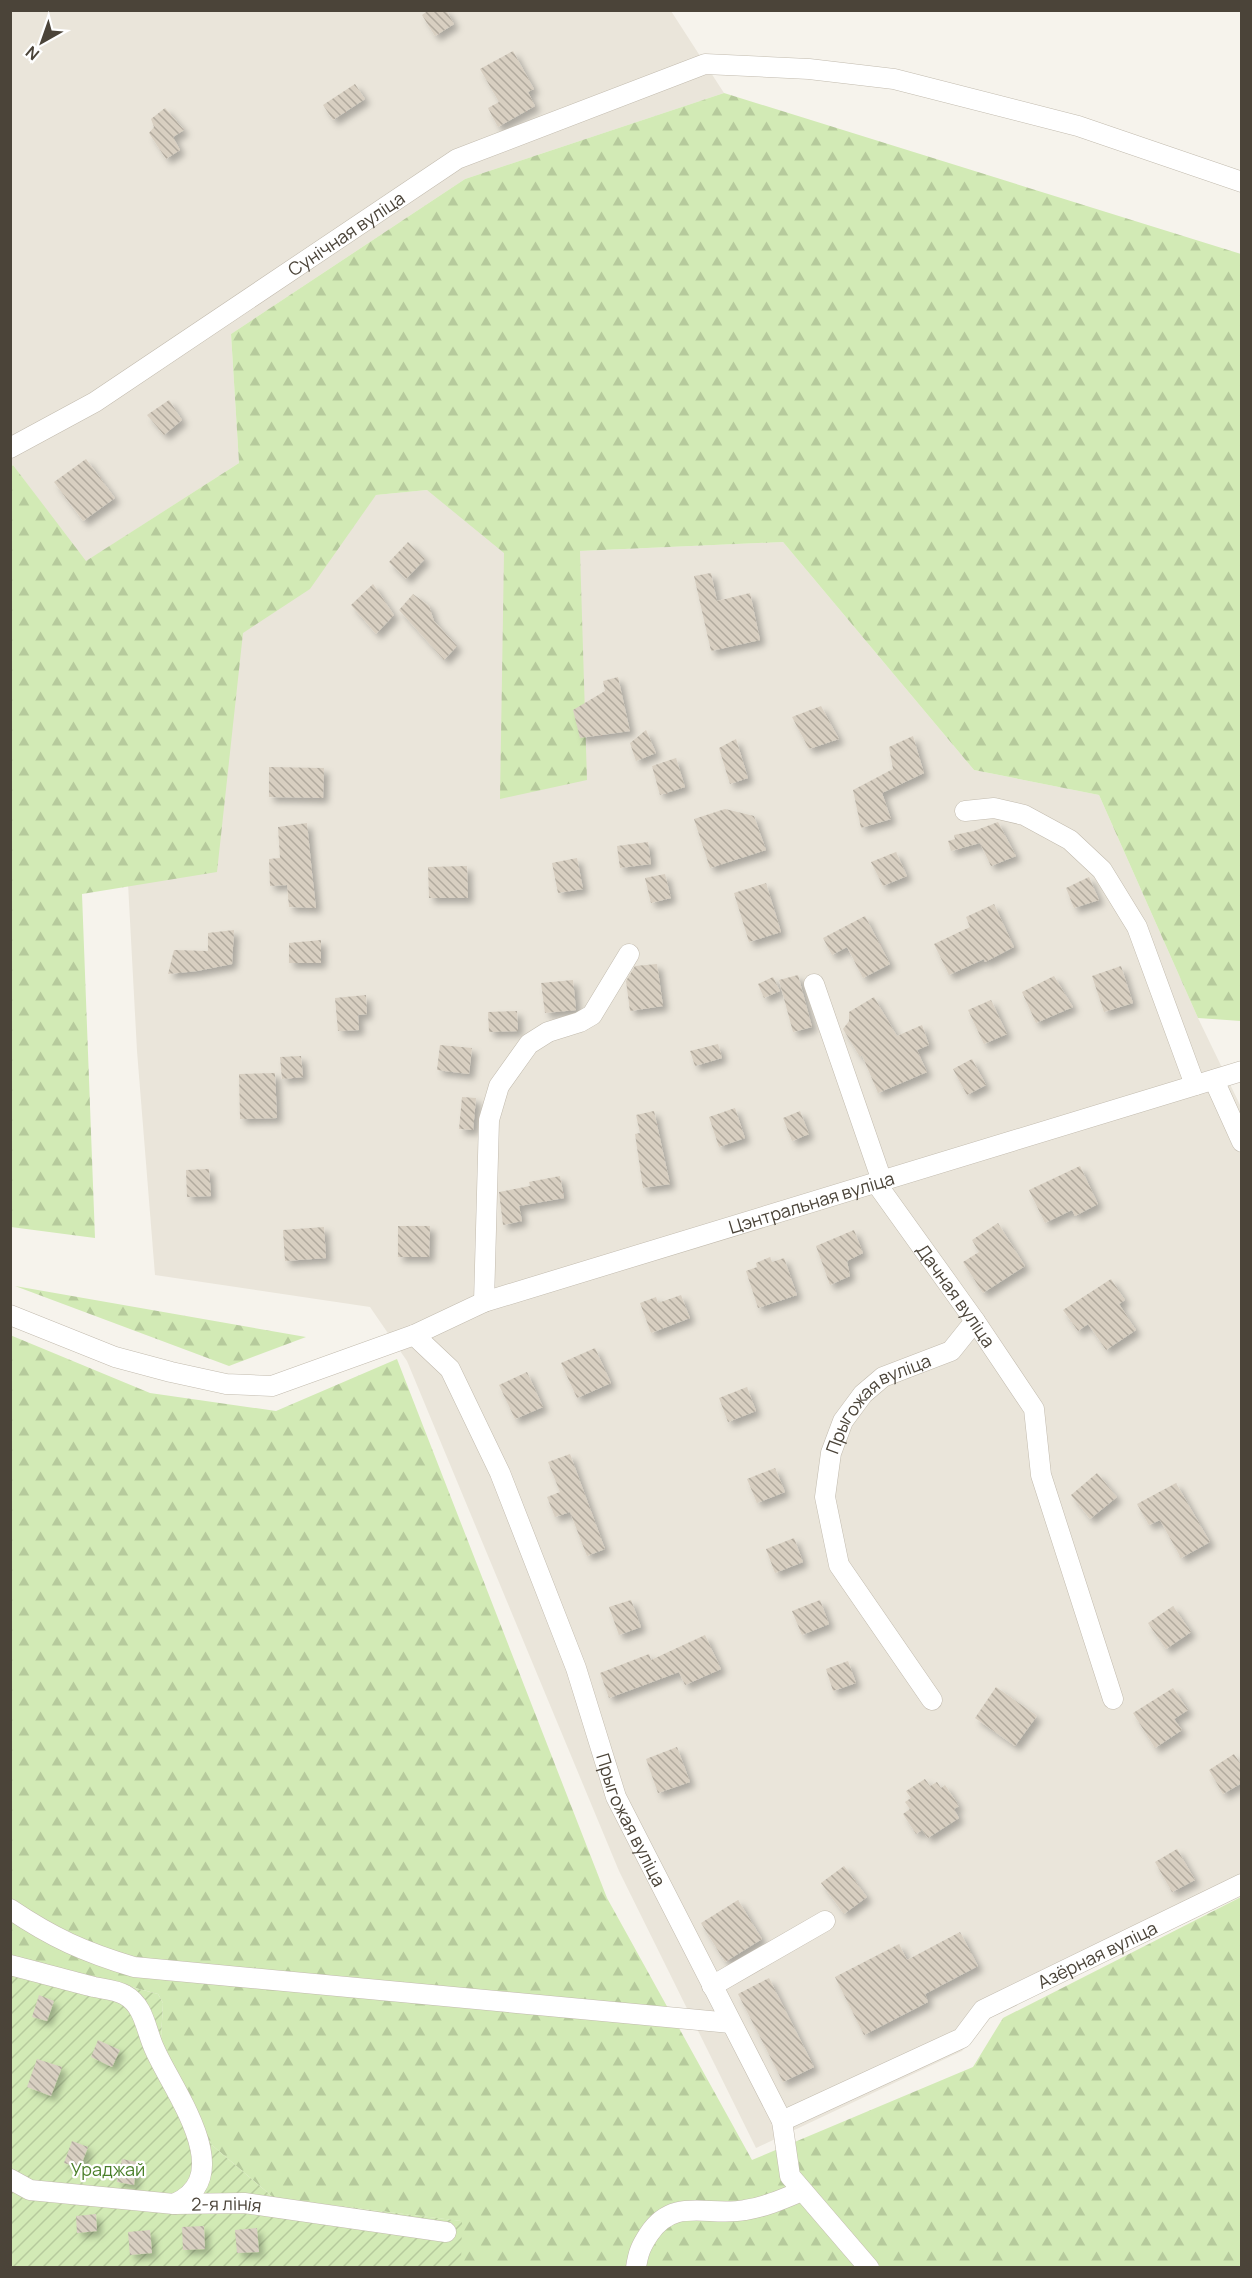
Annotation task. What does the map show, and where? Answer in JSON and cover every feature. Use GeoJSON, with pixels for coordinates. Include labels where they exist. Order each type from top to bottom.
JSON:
{"type":"FeatureCollection","features":[{"type":"Feature","properties":{"kind":"street","name":"Сунічная вуліца"},"geometry":{"type":"LineString","coordinates":[[10,448],[95,402],[457,159],[705,64],[809,69],[894,79],[1078,126],[1242,182]]}},
{"type":"Feature","properties":{"kind":"street"},"geometry":{"type":"LineString","coordinates":[[965,811],[994,808],[1024,815],[1070,840],[1102,870],[1137,927],[1194,1085]]}},
{"type":"Feature","properties":{"kind":"street"},"geometry":{"type":"LineString","coordinates":[[484,1302],[489,1120],[499,1086],[529,1044],[548,1032],[580,1022],[592,1015],[630,954]]}},
{"type":"Feature","properties":{"kind":"street","name":"Дачная вуліца"},"geometry":{"type":"LineString","coordinates":[[814,984],[879,1182],[1034,1409],[1041,1475],[1113,1699]]}},
{"type":"Feature","properties":{"kind":"street","name":"Цэнтральная вуліца"},"geometry":{"type":"LineString","coordinates":[[10,1315],[115,1357],[226,1384],[272,1386],[414,1335],[484,1302],[1242,1071]]}},
{"type":"Feature","properties":{"kind":"street"},"geometry":{"type":"LineString","coordinates":[[1214,1080],[1242,1142]]}},
{"type":"Feature","properties":{"kind":"street","name":"Прыгожая вуліца"},"geometry":{"type":"LineString","coordinates":[[932,1700],[839,1565],[825,1497],[831,1453],[843,1421],[863,1394],[884,1377],[951,1351],[959,1344],[975,1321]]}},
{"type":"Feature","properties":{"kind":"street","name":"Прыгожая вуліца"},"geometry":{"type":"LineString","coordinates":[[414,1335],[450,1369],[500,1473],[576,1668],[616,1797],[782,2121],[790,2176],[869,2268]]}},
{"type":"Feature","properties":{"kind":"street","name":"Азёрная вуліца"},"geometry":{"type":"LineString","coordinates":[[782,2121],[962,2038],[983,2010],[1242,1884]]}},
{"type":"Feature","properties":{"kind":"street"},"geometry":{"type":"LineString","coordinates":[[10,1909],[51,1936],[91,1954],[134,1967],[731,2023]]}},
{"type":"Feature","properties":{"kind":"street"},"geometry":{"type":"LineString","coordinates":[[712,1986],[825,1921]]}},
{"type":"Feature","properties":{"kind":"street"},"geometry":{"type":"LineString","coordinates":[[10,1965],[126,1995],[144,2016],[154,2048],[198,2137],[203,2156],[201,2180],[188,2198],[174,2204]]}},
{"type":"Feature","properties":{"kind":"street","name":"2-я лінія"},"geometry":{"type":"LineString","coordinates":[[10,2179],[30,2190],[174,2204],[244,2203],[446,2232]]}},
{"type":"Feature","properties":{"kind":"street"},"geometry":{"type":"LineString","coordinates":[[636,2268],[638,2249],[657,2221],[675,2211],[744,2211],[774,2203],[802,2191]]}},
{"type":"Feature","properties":{"kind":"shaded area"},"geometry":{"type":"Polygon","coordinates":[[[11,11],[671,11],[724,93],[465,179],[231,334],[239,463],[85,562],[13,465],[11,467],[11,11]]]}},
{"type":"Feature","properties":{"kind":"shaded area"},"geometry":{"type":"Polygon","coordinates":[[[427,490],[580,551],[783,542],[974,770],[1099,795],[1198,1018],[1241,1107],[1241,1892],[993,2015],[962,2051],[756,2148],[619,1871],[407,1361],[370,1307],[155,1275],[137,1051],[121,753],[376,495],[427,490]]]}},
{"type":"Feature","properties":{"kind":"green space"},"geometry":{"type":"Polygon","coordinates":[[[724,93],[1241,254],[1241,1021],[1198,1018],[1099,795],[974,770],[783,542],[580,551],[587,780],[500,799],[504,553],[427,490],[376,495],[310,589],[243,633],[217,872],[82,894],[95,1238],[11,1227],[11,467],[13,465],[86,561],[239,463],[231,334],[465,179],[724,93]]]}},
{"type":"Feature","properties":{"kind":"green space"},"geometry":{"type":"Polygon","coordinates":[[[15,1286],[306,1337],[229,1366],[15,1286]]]}},
{"type":"Feature","properties":{"kind":"green space"},"geometry":{"type":"Polygon","coordinates":[[[10,1335],[150,1393],[276,1411],[397,1359],[607,1898],[752,2160],[973,2067],[1003,2018],[1241,1897],[1241,2267],[461,2267],[461,2221],[274,2198],[213,2146],[184,2108],[161,2039],[163,2003],[158,1994],[11,1955],[10,1335]]]}},
{"type":"Feature","properties":{"kind":"green space","name":"Ураджай"},"geometry":{"type":"Polygon","coordinates":[[[10,1955],[158,1994],[163,2003],[161,2039],[184,2108],[213,2146],[274,2198],[462,2221],[461,2267],[11,2267],[10,1955]]]}},
{"type":"Feature","properties":{"kind":"building"},"geometry":{"type":"Polygon","coordinates":[[[429,10],[446,10],[454,24],[435,36],[422,15],[429,10]]]}},
{"type":"Feature","properties":{"kind":"building"},"geometry":{"type":"Polygon","coordinates":[[[513,51],[534,89],[528,92],[535,106],[498,127],[488,108],[499,102],[480,69],[513,51]]]}},
{"type":"Feature","properties":{"kind":"building"},"geometry":{"type":"Polygon","coordinates":[[[355,84],[365,99],[333,120],[323,105],[355,84]]]}},
{"type":"Feature","properties":{"kind":"building"},"geometry":{"type":"Polygon","coordinates":[[[165,108],[184,130],[173,137],[180,150],[166,159],[149,133],[154,127],[151,119],[165,108]]]}},
{"type":"Feature","properties":{"kind":"building"},"geometry":{"type":"Polygon","coordinates":[[[169,400],[182,420],[164,435],[147,415],[169,400]]]}},
{"type":"Feature","properties":{"kind":"building"},"geometry":{"type":"Polygon","coordinates":[[[86,459],[115,498],[83,521],[54,482],[86,459]]]}},
{"type":"Feature","properties":{"kind":"building"},"geometry":{"type":"Polygon","coordinates":[[[408,542],[425,559],[406,579],[389,562],[408,542]]]}},
{"type":"Feature","properties":{"kind":"building"},"geometry":{"type":"Polygon","coordinates":[[[711,573],[717,601],[750,593],[760,640],[711,651],[694,576],[711,573]]]}},
{"type":"Feature","properties":{"kind":"building"},"geometry":{"type":"Polygon","coordinates":[[[373,584],[394,615],[376,634],[351,605],[373,584]]]}},
{"type":"Feature","properties":{"kind":"building"},"geometry":{"type":"Polygon","coordinates":[[[413,594],[429,606],[434,621],[457,646],[444,660],[399,610],[413,594]]]}},
{"type":"Feature","properties":{"kind":"building"},"geometry":{"type":"Polygon","coordinates":[[[618,677],[630,731],[580,738],[573,710],[605,691],[603,681],[618,677]]]}},
{"type":"Feature","properties":{"kind":"building"},"geometry":{"type":"Polygon","coordinates":[[[821,706],[839,739],[809,749],[792,717],[821,706]]]}},
{"type":"Feature","properties":{"kind":"building"},"geometry":{"type":"Polygon","coordinates":[[[646,730],[656,753],[636,761],[630,743],[646,730]]]}},
{"type":"Feature","properties":{"kind":"building"},"geometry":{"type":"Polygon","coordinates":[[[913,736],[924,773],[882,793],[891,819],[861,828],[853,790],[893,769],[889,747],[913,736]]]}},
{"type":"Feature","properties":{"kind":"building"},"geometry":{"type":"Polygon","coordinates":[[[736,739],[748,778],[730,784],[719,748],[736,739]]]}},
{"type":"Feature","properties":{"kind":"building"},"geometry":{"type":"Polygon","coordinates":[[[676,758],[685,787],[660,795],[652,766],[676,758]]]}},
{"type":"Feature","properties":{"kind":"building"},"geometry":{"type":"Polygon","coordinates":[[[269,767],[324,768],[323,798],[269,797],[269,767]]]}},
{"type":"Feature","properties":{"kind":"building"},"geometry":{"type":"Polygon","coordinates":[[[725,809],[754,816],[766,850],[710,868],[694,819],[725,809]]]}},
{"type":"Feature","properties":{"kind":"building"},"geometry":{"type":"Polygon","coordinates":[[[998,822],[1016,856],[991,866],[980,843],[951,851],[948,841],[955,839],[954,835],[974,831],[998,822]]]}},
{"type":"Feature","properties":{"kind":"building"},"geometry":{"type":"Polygon","coordinates":[[[307,823],[316,908],[289,907],[287,885],[270,886],[269,859],[280,858],[278,827],[307,823]]]}},
{"type":"Feature","properties":{"kind":"building"},"geometry":{"type":"Polygon","coordinates":[[[648,842],[651,864],[620,868],[617,846],[648,842]]]}},
{"type":"Feature","properties":{"kind":"building"},"geometry":{"type":"Polygon","coordinates":[[[896,852],[907,876],[883,886],[871,862],[896,852]]]}},
{"type":"Feature","properties":{"kind":"building"},"geometry":{"type":"Polygon","coordinates":[[[577,858],[583,889],[558,893],[552,863],[577,858]]]}},
{"type":"Feature","properties":{"kind":"building"},"geometry":{"type":"Polygon","coordinates":[[[467,866],[468,898],[429,898],[428,867],[467,866]]]}},
{"type":"Feature","properties":{"kind":"building"},"geometry":{"type":"Polygon","coordinates":[[[665,874],[671,898],[651,903],[645,878],[665,874]]]}},
{"type":"Feature","properties":{"kind":"building"},"geometry":{"type":"Polygon","coordinates":[[[1089,877],[1099,900],[1074,908],[1066,888],[1089,877]]]}},
{"type":"Feature","properties":{"kind":"building"},"geometry":{"type":"Polygon","coordinates":[[[766,883],[781,932],[749,942],[734,893],[766,883]]]}},
{"type":"Feature","properties":{"kind":"building"},"geometry":{"type":"Polygon","coordinates":[[[994,904],[1014,947],[985,962],[984,959],[949,975],[934,944],[970,927],[966,917],[994,904]]]}},
{"type":"Feature","properties":{"kind":"building"},"geometry":{"type":"Polygon","coordinates":[[[865,916],[890,964],[863,978],[847,947],[832,955],[823,938],[865,916]]]}},
{"type":"Feature","properties":{"kind":"building"},"geometry":{"type":"Polygon","coordinates":[[[234,930],[232,964],[168,974],[174,950],[208,951],[208,933],[234,930]]]}},
{"type":"Feature","properties":{"kind":"building"},"geometry":{"type":"Polygon","coordinates":[[[321,940],[321,963],[289,963],[289,943],[321,940]]]}},
{"type":"Feature","properties":{"kind":"building"},"geometry":{"type":"Polygon","coordinates":[[[657,964],[663,1006],[630,1011],[626,981],[635,966],[657,964]]]}},
{"type":"Feature","properties":{"kind":"building"},"geometry":{"type":"Polygon","coordinates":[[[1121,966],[1133,1003],[1104,1012],[1092,976],[1121,966]]]}},
{"type":"Feature","properties":{"kind":"building"},"geometry":{"type":"Polygon","coordinates":[[[798,975],[812,1027],[793,1032],[779,980],[798,975]]]}},
{"type":"Feature","properties":{"kind":"building"},"geometry":{"type":"Polygon","coordinates":[[[1054,976],[1073,1007],[1036,1023],[1022,992],[1054,976]]]}},
{"type":"Feature","properties":{"kind":"building"},"geometry":{"type":"Polygon","coordinates":[[[773,977],[780,991],[764,998],[758,984],[773,977]]]}},
{"type":"Feature","properties":{"kind":"building"},"geometry":{"type":"Polygon","coordinates":[[[573,980],[576,1010],[545,1013],[541,983],[573,980]]]}},
{"type":"Feature","properties":{"kind":"building"},"geometry":{"type":"Polygon","coordinates":[[[366,995],[367,1014],[358,1015],[359,1030],[338,1031],[335,998],[366,995]]]}},
{"type":"Feature","properties":{"kind":"building"},"geometry":{"type":"Polygon","coordinates":[[[874,997],[897,1036],[922,1025],[929,1045],[917,1050],[927,1072],[878,1093],[862,1055],[860,1057],[843,1029],[849,1021],[849,1012],[874,997]]]}},
{"type":"Feature","properties":{"kind":"building"},"geometry":{"type":"Polygon","coordinates":[[[991,1000],[1007,1034],[984,1044],[968,1010],[991,1000]]]}},
{"type":"Feature","properties":{"kind":"building"},"geometry":{"type":"Polygon","coordinates":[[[517,1011],[518,1031],[489,1032],[488,1012],[517,1011]]]}},
{"type":"Feature","properties":{"kind":"building"},"geometry":{"type":"Polygon","coordinates":[[[718,1044],[722,1058],[695,1066],[690,1051],[718,1044]]]}},
{"type":"Feature","properties":{"kind":"building"},"geometry":{"type":"Polygon","coordinates":[[[440,1045],[472,1048],[469,1074],[437,1070],[440,1045]]]}},
{"type":"Feature","properties":{"kind":"building"},"geometry":{"type":"Polygon","coordinates":[[[301,1056],[303,1077],[282,1079],[280,1057],[301,1056]]]}},
{"type":"Feature","properties":{"kind":"building"},"geometry":{"type":"Polygon","coordinates":[[[972,1059],[986,1085],[967,1095],[953,1069],[972,1059]]]}},
{"type":"Feature","properties":{"kind":"building"},"geometry":{"type":"Polygon","coordinates":[[[275,1073],[277,1118],[240,1119],[239,1074],[275,1073]]]}},
{"type":"Feature","properties":{"kind":"building"},"geometry":{"type":"Polygon","coordinates":[[[462,1097],[476,1098],[473,1130],[459,1129],[462,1097]]]}},
{"type":"Feature","properties":{"kind":"building"},"geometry":{"type":"Polygon","coordinates":[[[735,1108],[745,1138],[719,1147],[709,1117],[735,1108]]]}},
{"type":"Feature","properties":{"kind":"building"},"geometry":{"type":"Polygon","coordinates":[[[654,1111],[670,1184],[643,1188],[635,1134],[640,1133],[636,1115],[654,1111]]]}},
{"type":"Feature","properties":{"kind":"building"},"geometry":{"type":"Polygon","coordinates":[[[800,1111],[809,1134],[792,1141],[783,1118],[800,1111]]]}},
{"type":"Feature","properties":{"kind":"building"},"geometry":{"type":"Polygon","coordinates":[[[1080,1166],[1098,1204],[1075,1216],[1072,1210],[1045,1223],[1029,1190],[1080,1166]]]}},
{"type":"Feature","properties":{"kind":"building"},"geometry":{"type":"Polygon","coordinates":[[[209,1169],[211,1196],[187,1197],[186,1170],[209,1169]]]}},
{"type":"Feature","properties":{"kind":"building"},"geometry":{"type":"Polygon","coordinates":[[[560,1176],[564,1198],[519,1206],[522,1221],[503,1225],[499,1192],[530,1186],[529,1182],[560,1176]]]}},
{"type":"Feature","properties":{"kind":"building"},"geometry":{"type":"Polygon","coordinates":[[[998,1223],[1025,1266],[983,1293],[963,1262],[979,1252],[972,1240],[998,1223]]]}},
{"type":"Feature","properties":{"kind":"building"},"geometry":{"type":"Polygon","coordinates":[[[398,1226],[430,1226],[429,1257],[398,1257],[398,1226]]]}},
{"type":"Feature","properties":{"kind":"building"},"geometry":{"type":"Polygon","coordinates":[[[324,1227],[326,1258],[285,1261],[283,1230],[324,1227]]]}},
{"type":"Feature","properties":{"kind":"building"},"geometry":{"type":"Polygon","coordinates":[[[854,1230],[863,1253],[847,1261],[850,1276],[830,1285],[816,1246],[854,1230]]]}},
{"type":"Feature","properties":{"kind":"building"},"geometry":{"type":"Polygon","coordinates":[[[770,1257],[772,1262],[784,1258],[797,1295],[758,1308],[746,1271],[757,1267],[756,1263],[770,1257]]]}},
{"type":"Feature","properties":{"kind":"building"},"geometry":{"type":"Polygon","coordinates":[[[1111,1279],[1125,1300],[1119,1304],[1136,1330],[1106,1350],[1088,1324],[1078,1331],[1063,1310],[1111,1279]]]}},
{"type":"Feature","properties":{"kind":"building"},"geometry":{"type":"Polygon","coordinates":[[[681,1295],[690,1318],[651,1333],[640,1303],[656,1297],[658,1303],[681,1295]]]}},
{"type":"Feature","properties":{"kind":"building"},"geometry":{"type":"Polygon","coordinates":[[[595,1348],[611,1383],[577,1398],[561,1363],[595,1348]]]}},
{"type":"Feature","properties":{"kind":"building"},"geometry":{"type":"Polygon","coordinates":[[[527,1372],[543,1407],[515,1419],[499,1385],[527,1372]]]}},
{"type":"Feature","properties":{"kind":"building"},"geometry":{"type":"Polygon","coordinates":[[[747,1387],[756,1411],[728,1422],[719,1398],[747,1387]]]}},
{"type":"Feature","properties":{"kind":"building"},"geometry":{"type":"Polygon","coordinates":[[[570,1454],[605,1549],[587,1556],[570,1512],[555,1517],[547,1497],[560,1492],[548,1462],[570,1454]]]}},
{"type":"Feature","properties":{"kind":"building"},"geometry":{"type":"Polygon","coordinates":[[[775,1468],[785,1492],[757,1503],[747,1479],[775,1468]]]}},
{"type":"Feature","properties":{"kind":"building"},"geometry":{"type":"Polygon","coordinates":[[[1097,1473],[1117,1497],[1090,1519],[1071,1495],[1097,1473]]]}},
{"type":"Feature","properties":{"kind":"building"},"geometry":{"type":"Polygon","coordinates":[[[1176,1483],[1210,1542],[1181,1558],[1160,1520],[1149,1525],[1137,1504],[1176,1483]]]}},
{"type":"Feature","properties":{"kind":"building"},"geometry":{"type":"Polygon","coordinates":[[[794,1538],[803,1562],[775,1573],[766,1549],[794,1538]]]}},
{"type":"Feature","properties":{"kind":"building"},"geometry":{"type":"Polygon","coordinates":[[[631,1600],[641,1627],[619,1635],[609,1607],[631,1600]]]}},
{"type":"Feature","properties":{"kind":"building"},"geometry":{"type":"Polygon","coordinates":[[[820,1600],[829,1624],[802,1635],[792,1611],[820,1600]]]}},
{"type":"Feature","properties":{"kind":"building"},"geometry":{"type":"Polygon","coordinates":[[[1173,1606],[1191,1632],[1166,1649],[1148,1623],[1173,1606]]]}},
{"type":"Feature","properties":{"kind":"building"},"geometry":{"type":"Polygon","coordinates":[[[705,1635],[721,1669],[685,1685],[679,1672],[609,1698],[600,1673],[649,1654],[651,1660],[705,1635]]]}},
{"type":"Feature","properties":{"kind":"building"},"geometry":{"type":"Polygon","coordinates":[[[848,1661],[856,1683],[833,1691],[826,1669],[848,1661]]]}},
{"type":"Feature","properties":{"kind":"building"},"geometry":{"type":"Polygon","coordinates":[[[996,1687],[1037,1716],[1015,1746],[975,1718],[996,1687]]]}},
{"type":"Feature","properties":{"kind":"building"},"geometry":{"type":"Polygon","coordinates":[[[1173,1688],[1188,1710],[1174,1719],[1182,1730],[1155,1748],[1133,1713],[1173,1688]]]}},
{"type":"Feature","properties":{"kind":"building"},"geometry":{"type":"Polygon","coordinates":[[[677,1747],[690,1782],[658,1793],[646,1759],[677,1747]]]}},
{"type":"Feature","properties":{"kind":"building"},"geometry":{"type":"Polygon","coordinates":[[[1234,1754],[1242,1766],[1242,1783],[1223,1794],[1209,1770],[1234,1754]]]}},
{"type":"Feature","properties":{"kind":"building"},"geometry":{"type":"Polygon","coordinates":[[[925,1779],[930,1786],[937,1782],[941,1788],[945,1785],[959,1806],[954,1809],[959,1818],[928,1838],[922,1830],[916,1834],[903,1814],[910,1809],[905,1802],[911,1798],[906,1791],[925,1779]]]}},
{"type":"Feature","properties":{"kind":"building"},"geometry":{"type":"Polygon","coordinates":[[[1177,1849],[1195,1880],[1172,1892],[1155,1862],[1177,1849]]]}},
{"type":"Feature","properties":{"kind":"building"},"geometry":{"type":"Polygon","coordinates":[[[844,1866],[867,1897],[844,1914],[821,1883],[844,1866]]]}},
{"type":"Feature","properties":{"kind":"building"},"geometry":{"type":"Polygon","coordinates":[[[738,1900],[762,1939],[725,1962],[701,1923],[738,1900]]]}},
{"type":"Feature","properties":{"kind":"building"},"geometry":{"type":"Polygon","coordinates":[[[960,1932],[978,1966],[925,1994],[928,2002],[864,2035],[835,1977],[899,1944],[907,1960],[960,1932]]]}},
{"type":"Feature","properties":{"kind":"building"},"geometry":{"type":"Polygon","coordinates":[[[769,1978],[814,2067],[783,2082],[738,1994],[769,1978]]]}},
{"type":"Feature","properties":{"kind":"building"},"geometry":{"type":"Polygon","coordinates":[[[39,1995],[54,2001],[47,2021],[32,2017],[39,1995]]]}},
{"type":"Feature","properties":{"kind":"building"},"geometry":{"type":"Polygon","coordinates":[[[98,2040],[120,2050],[112,2067],[91,2057],[98,2040]]]}},
{"type":"Feature","properties":{"kind":"building"},"geometry":{"type":"Polygon","coordinates":[[[37,2059],[62,2067],[51,2096],[27,2087],[37,2059]]]}},
{"type":"Feature","properties":{"kind":"building"},"geometry":{"type":"Polygon","coordinates":[[[72,2141],[88,2147],[80,2168],[64,2163],[72,2141]]]}},
{"type":"Feature","properties":{"kind":"building"},"geometry":{"type":"Polygon","coordinates":[[[122,2159],[137,2162],[134,2185],[117,2182],[122,2159]]]}},
{"type":"Feature","properties":{"kind":"building"},"geometry":{"type":"Polygon","coordinates":[[[96,2214],[97,2231],[77,2233],[76,2216],[96,2214]]]}},
{"type":"Feature","properties":{"kind":"building"},"geometry":{"type":"Polygon","coordinates":[[[204,2226],[205,2249],[183,2250],[182,2227],[204,2226]]]}},
{"type":"Feature","properties":{"kind":"building"},"geometry":{"type":"Polygon","coordinates":[[[257,2228],[259,2252],[237,2253],[235,2230],[257,2228]]]}},
{"type":"Feature","properties":{"kind":"building"},"geometry":{"type":"Polygon","coordinates":[[[150,2230],[152,2253],[130,2255],[128,2232],[150,2230]]]}}]}
